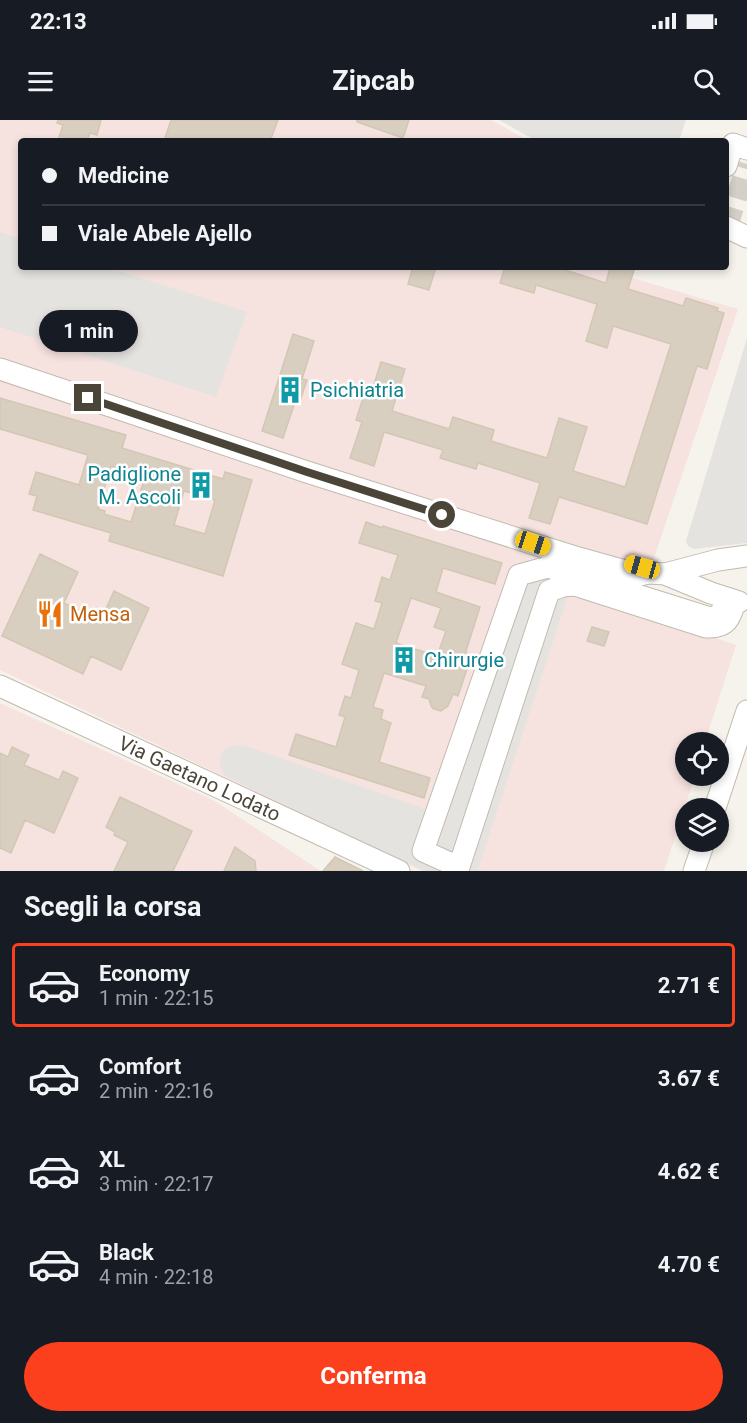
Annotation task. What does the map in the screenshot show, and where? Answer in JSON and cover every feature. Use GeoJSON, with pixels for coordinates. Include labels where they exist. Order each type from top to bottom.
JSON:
{"type":"FeatureCollection","features":[{"type":"Feature","properties":{"kind":"street"},"geometry":{"type":"LineString","coordinates":[[729,157],[733,144],[747,148]]}},
{"type":"Feature","properties":{"kind":"street"},"geometry":{"type":"LineString","coordinates":[[729,228],[747,237]]}},
{"type":"Feature","properties":{"kind":"street"},"geometry":{"type":"LineString","coordinates":[[0,369],[307,472],[560,569],[710,618],[717,618],[730,599],[718,560]]}},
{"type":"Feature","properties":{"kind":"street"},"geometry":{"type":"LineString","coordinates":[[560,569],[548,567],[519,575],[432,823],[423,851],[459,867],[549,591],[574,547],[642,567],[730,599]]}},
{"type":"Feature","properties":{"kind":"street"},"geometry":{"type":"LineString","coordinates":[[657,573],[747,556]]}},
{"type":"Feature","properties":{"kind":"street","name":"Via Gaetano Lodato"},"geometry":{"type":"LineString","coordinates":[[0,686],[399,871]]}},
{"type":"Feature","properties":{"kind":"street"},"geometry":{"type":"LineString","coordinates":[[718,798],[747,711]]}},
{"type":"Feature","properties":{"kind":"street"},"geometry":{"type":"LineString","coordinates":[[694,871],[701,852]]}},
{"type":"Feature","properties":{"kind":"shaded area"},"geometry":{"type":"Polygon","coordinates":[[[0,120],[491,120],[524,138],[18,138],[18,270],[634,270],[632,278],[738,309],[635,610],[736,645],[708,732],[675,732],[675,786],[692,786],[688,798],[675,798],[675,837],[664,871],[422,871],[0,670],[0,120]]]}},
{"type":"Feature","properties":{"kind":"shaded area"},"geometry":{"type":"Polygon","coordinates":[[[499,120],[686,120],[680,138],[532,138],[499,120]]]}},
{"type":"Feature","properties":{"kind":"shaded area"},"geometry":{"type":"Polygon","coordinates":[[[0,232],[18,238],[18,270],[116,270],[247,312],[216,397],[0,327],[0,232]]]}},
{"type":"Feature","properties":{"kind":"shaded area"},"geometry":{"type":"Polygon","coordinates":[[[747,338],[747,543],[694,549],[688,546],[686,541],[747,338]]]}},
{"type":"Feature","properties":{"kind":"shaded area"},"geometry":{"type":"Polygon","coordinates":[[[567,562],[568,596],[478,869],[483,871],[425,871],[225,776],[220,766],[220,756],[226,748],[236,745],[249,747],[428,810],[516,564],[567,562]]]}},
{"type":"Feature","properties":{"kind":"shaded area"},"geometry":{"type":"Polygon","coordinates":[[[0,703],[213,800],[321,871],[0,871],[0,703]]]}},
{"type":"Feature","properties":{"kind":"building"},"geometry":{"type":"Polygon","coordinates":[[[58,120],[101,120],[97,135],[90,133],[88,138],[59,138],[63,125],[57,123],[58,120]]]}},
{"type":"Feature","properties":{"kind":"building"},"geometry":{"type":"Polygon","coordinates":[[[171,120],[278,120],[271,138],[165,138],[171,120]]]}},
{"type":"Feature","properties":{"kind":"building"},"geometry":{"type":"Polygon","coordinates":[[[357,120],[409,120],[403,138],[357,122],[357,120]]]}},
{"type":"Feature","properties":{"kind":"building"},"geometry":{"type":"Polygon","coordinates":[[[412,270],[435,270],[429,290],[408,284],[412,270]]]}},
{"type":"Feature","properties":{"kind":"building"},"geometry":{"type":"Polygon","coordinates":[[[504,270],[565,270],[606,283],[609,270],[634,270],[628,289],[683,306],[686,298],[718,308],[717,311],[724,313],[707,369],[697,366],[647,524],[559,497],[550,524],[529,518],[540,483],[478,463],[476,469],[440,458],[443,450],[384,432],[374,466],[350,458],[362,422],[356,420],[364,395],[370,397],[381,362],[405,369],[392,411],[449,429],[453,417],[494,430],[491,441],[547,458],[559,418],[587,427],[573,471],[625,487],[671,344],[613,326],[607,348],[586,341],[597,304],[536,285],[534,293],[500,283],[504,270]]]}},
{"type":"Feature","properties":{"kind":"building","name":"Psichiatria"},"geometry":{"type":"Polygon","coordinates":[[[293,334],[314,341],[302,379],[307,380],[300,401],[296,399],[283,438],[262,431],[293,334]]]}},
{"type":"Feature","properties":{"kind":"building","name":"Padiglione M. Ascoli"},"geometry":{"type":"Polygon","coordinates":[[[0,398],[126,435],[122,448],[223,479],[225,472],[252,480],[223,576],[109,541],[111,533],[33,510],[37,496],[29,494],[36,472],[79,485],[88,455],[0,429],[0,398]],[[111,466],[98,509],[105,511],[104,514],[131,522],[145,477],[111,466]],[[184,491],[174,525],[205,534],[215,500],[184,491]]]}},
{"type":"Feature","properties":{"kind":"building","name":"Chirurgie"},"geometry":{"type":"Polygon","coordinates":[[[366,522],[502,563],[495,584],[443,568],[436,592],[480,607],[463,664],[468,666],[458,696],[453,694],[448,706],[441,711],[434,709],[429,699],[422,697],[426,686],[384,673],[373,707],[383,710],[381,719],[391,723],[379,762],[430,778],[424,798],[289,755],[296,734],[336,747],[345,717],[339,715],[345,696],[351,698],[359,670],[342,664],[356,623],[374,629],[382,603],[375,601],[382,577],[390,580],[398,555],[359,543],[366,522]],[[411,598],[396,643],[437,656],[446,631],[434,627],[441,608],[411,598]]]}},
{"type":"Feature","properties":{"kind":"building","name":"Mensa"},"geometry":{"type":"Polygon","coordinates":[[[40,554],[78,572],[64,603],[101,620],[114,591],[149,608],[121,670],[91,656],[83,674],[2,636],[40,554]]]}},
{"type":"Feature","properties":{"kind":"building"},"geometry":{"type":"Polygon","coordinates":[[[592,627],[609,632],[604,646],[587,641],[592,627]]]}},
{"type":"Feature","properties":{"kind":"building"},"geometry":{"type":"Polygon","coordinates":[[[12,747],[29,755],[24,765],[59,780],[63,771],[78,778],[54,833],[25,820],[11,853],[0,848],[0,753],[8,757],[12,747]]]}},
{"type":"Feature","properties":{"kind":"building"},"geometry":{"type":"Polygon","coordinates":[[[120,797],[192,831],[173,871],[114,871],[128,842],[114,835],[115,832],[106,827],[120,797]]]}},
{"type":"Feature","properties":{"kind":"building"},"geometry":{"type":"Polygon","coordinates":[[[235,847],[255,861],[256,871],[224,871],[235,847]]]}},
{"type":"Feature","properties":{"kind":"building"},"geometry":{"type":"Polygon","coordinates":[[[335,857],[363,871],[323,871],[335,857]]]}},
{"type":"Feature","properties":{"kind":"tunnel"},"geometry":{"type":"LineString","coordinates":[[729,222],[747,164]]}},
{"type":"Feature","properties":{"kind":"place","name":"Psichiatria"},"geometry":{"type":"Point","coordinates":[290,390]}},
{"type":"Feature","properties":{"kind":"place","name":"Padiglione M. Ascoli"},"geometry":{"type":"Point","coordinates":[201,485]}},
{"type":"Feature","properties":{"kind":"place","name":"Mensa"},"geometry":{"type":"Point","coordinates":[50,614]}},
{"type":"Feature","properties":{"kind":"place","name":"Chirurgie"},"geometry":{"type":"Point","coordinates":[404,660]}},
{"type":"Feature","properties":{"kind":"route"},"geometry":{"type":"LineString","coordinates":[[88,398],[442,515]]}}]}
